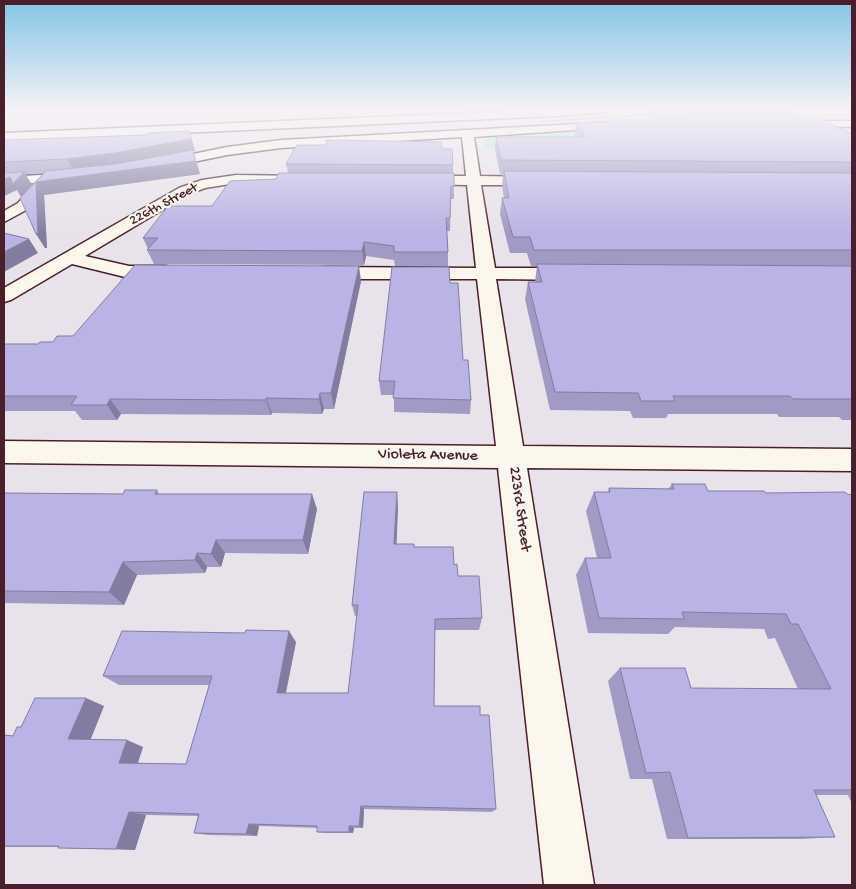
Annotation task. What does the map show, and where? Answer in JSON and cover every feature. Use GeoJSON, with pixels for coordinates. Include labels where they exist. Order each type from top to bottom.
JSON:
{"type":"FeatureCollection","features":[{"type":"Feature","properties":{"kind":"main road"},"geometry":{"type":"LineString","coordinates":[[147,167],[226,151],[268,156],[316,150]]}},
{"type":"Feature","properties":{"kind":"main road","name":"223rd Street"},"geometry":{"type":"LineString","coordinates":[[470,150],[569,885]]}},
{"type":"Feature","properties":{"kind":"main road"},"geometry":{"type":"LineString","coordinates":[[236,179],[253,154],[268,156]]}},
{"type":"Feature","properties":{"kind":"main road"},"geometry":{"type":"LineString","coordinates":[[256,180],[268,156]]}},
{"type":"Feature","properties":{"kind":"main road"},"geometry":{"type":"LineString","coordinates":[[4,181],[47,180],[83,176]]}},
{"type":"Feature","properties":{"kind":"main road","name":"226th Street"},"geometry":{"type":"LineString","coordinates":[[4,296],[184,191],[202,184],[236,179],[316,180]]}},
{"type":"Feature","properties":{"kind":"main road"},"geometry":{"type":"LineString","coordinates":[[4,217],[23,206],[47,180]]}},
{"type":"Feature","properties":{"kind":"main road"},"geometry":{"type":"LineString","coordinates":[[405,180],[553,181]]}},
{"type":"Feature","properties":{"kind":"main road"},"geometry":{"type":"LineString","coordinates":[[70,258],[129,272],[179,272]]}},
{"type":"Feature","properties":{"kind":"main road"},"geometry":{"type":"LineString","coordinates":[[308,273],[596,274]]}},
{"type":"Feature","properties":{"kind":"main road","name":"Violeta Avenue"},"geometry":{"type":"LineString","coordinates":[[4,452],[852,460]]}},
{"type":"Feature","properties":{"kind":"building"},"geometry":{"type":"Polygon","coordinates":[[[4,150],[129,150],[67,159],[4,162],[4,150]]]}},
{"type":"Feature","properties":{"kind":"building"},"geometry":{"type":"Polygon","coordinates":[[[190,150],[193,150],[195,161],[36,182],[38,233],[36,234],[20,198],[46,171],[115,164],[190,150]]]}},
{"type":"Feature","properties":{"kind":"building"},"geometry":{"type":"Polygon","coordinates":[[[294,150],[452,150],[453,165],[286,164],[294,150]]]}},
{"type":"Feature","properties":{"kind":"building"},"geometry":{"type":"Polygon","coordinates":[[[499,150],[852,150],[852,162],[501,160],[499,150]]]}},
{"type":"Feature","properties":{"kind":"building"},"geometry":{"type":"Polygon","coordinates":[[[504,171],[852,173],[852,250],[534,250],[530,237],[513,237],[502,198],[509,198],[504,171]]]}},
{"type":"Feature","properties":{"kind":"building"},"geometry":{"type":"Polygon","coordinates":[[[24,172],[13,184],[10,177],[4,179],[4,173],[24,172]]]}},
{"type":"Feature","properties":{"kind":"building"},"geometry":{"type":"Polygon","coordinates":[[[279,173],[454,173],[454,186],[451,186],[450,218],[446,218],[448,252],[394,252],[394,246],[364,242],[362,251],[147,250],[158,238],[143,238],[168,206],[212,206],[230,181],[276,179],[279,173]]]}},
{"type":"Feature","properties":{"kind":"building"},"geometry":{"type":"Polygon","coordinates":[[[4,233],[29,239],[4,252],[4,233]]]}},
{"type":"Feature","properties":{"kind":"building"},"geometry":{"type":"Polygon","coordinates":[[[537,264],[852,266],[852,399],[793,399],[790,396],[673,396],[675,401],[641,401],[638,393],[555,392],[528,282],[542,282],[537,264]]]}},
{"type":"Feature","properties":{"kind":"building"},"geometry":{"type":"Polygon","coordinates":[[[135,265],[359,266],[331,393],[320,393],[319,399],[110,399],[107,405],[71,405],[77,396],[4,396],[4,344],[38,344],[40,342],[53,342],[57,336],[73,336],[135,265]]]}},
{"type":"Feature","properties":{"kind":"building"},"geometry":{"type":"Polygon","coordinates":[[[392,267],[449,267],[450,283],[458,283],[463,360],[468,360],[471,400],[393,398],[395,381],[379,381],[392,267]]]}},
{"type":"Feature","properties":{"kind":"building"},"geometry":{"type":"Polygon","coordinates":[[[672,484],[705,484],[708,491],[764,491],[766,493],[845,492],[852,495],[852,790],[814,790],[835,837],[688,838],[670,772],[646,773],[620,668],[685,668],[691,688],[831,689],[798,624],[791,624],[786,614],[682,612],[684,619],[599,618],[585,558],[611,558],[594,492],[610,492],[609,488],[674,489],[672,484]]]}},
{"type":"Feature","properties":{"kind":"building"},"geometry":{"type":"Polygon","coordinates":[[[125,490],[157,490],[155,494],[312,494],[303,540],[216,540],[211,554],[197,553],[195,560],[123,562],[109,592],[4,591],[4,493],[123,494],[125,490]]]}},
{"type":"Feature","properties":{"kind":"building"},"geometry":{"type":"Polygon","coordinates":[[[364,492],[397,492],[394,544],[414,544],[414,547],[453,547],[454,565],[457,564],[458,576],[479,576],[482,618],[435,619],[434,706],[480,706],[480,715],[489,715],[496,809],[361,806],[359,826],[349,826],[349,832],[317,832],[317,826],[249,824],[246,834],[194,833],[199,814],[129,812],[116,849],[4,846],[4,735],[13,736],[17,727],[21,727],[35,698],[86,698],[68,739],[127,740],[119,763],[186,764],[212,676],[103,676],[122,631],[245,633],[246,630],[289,631],[277,693],[348,693],[358,605],[352,605],[364,492]]]}}]}
